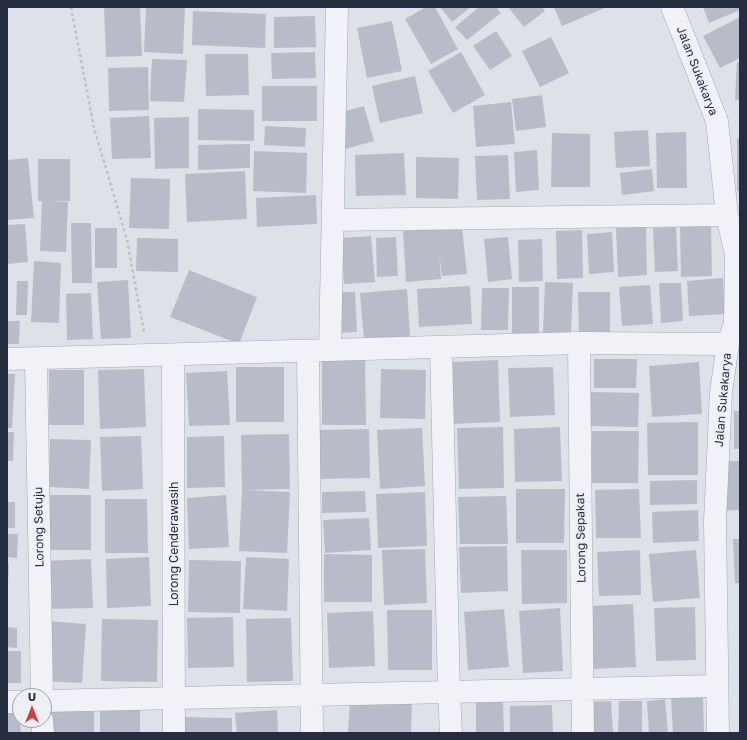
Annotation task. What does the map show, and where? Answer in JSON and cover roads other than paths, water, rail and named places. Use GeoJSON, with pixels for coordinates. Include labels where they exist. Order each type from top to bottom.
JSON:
{"type":"FeatureCollection","features":[{"type":"Feature","properties":{"kind":"street"},"geometry":{"type":"LineString","coordinates":[[330,350],[337,7]]}},
{"type":"Feature","properties":{"kind":"street","name":"Jalan Sukakarya"},"geometry":{"type":"LineString","coordinates":[[672,7],[716,121],[727,215],[736,255],[734,323],[728,344],[721,392],[715,521],[718,733]]}},
{"type":"Feature","properties":{"kind":"street"},"geometry":{"type":"LineString","coordinates":[[333,220],[727,215]]}},
{"type":"Feature","properties":{"kind":"street"},"geometry":{"type":"LineString","coordinates":[[7,359],[579,343],[728,344]]}},
{"type":"Feature","properties":{"kind":"street","name":"Lorong Sepakat"},"geometry":{"type":"LineString","coordinates":[[579,343],[583,733]]}},
{"type":"Feature","properties":{"kind":"street"},"geometry":{"type":"LineString","coordinates":[[441,347],[451,733]]}},
{"type":"Feature","properties":{"kind":"street"},"geometry":{"type":"LineString","coordinates":[[308,351],[312,733]]}},
{"type":"Feature","properties":{"kind":"street","name":"Lorong Cenderawasih"},"geometry":{"type":"LineString","coordinates":[[173,355],[174,733]]}},
{"type":"Feature","properties":{"kind":"street","name":"Lorong Setuju"},"geometry":{"type":"LineString","coordinates":[[36,358],[42,688]]}},
{"type":"Feature","properties":{"kind":"street"},"geometry":{"type":"LineString","coordinates":[[52,701],[717,686]]}}]}
